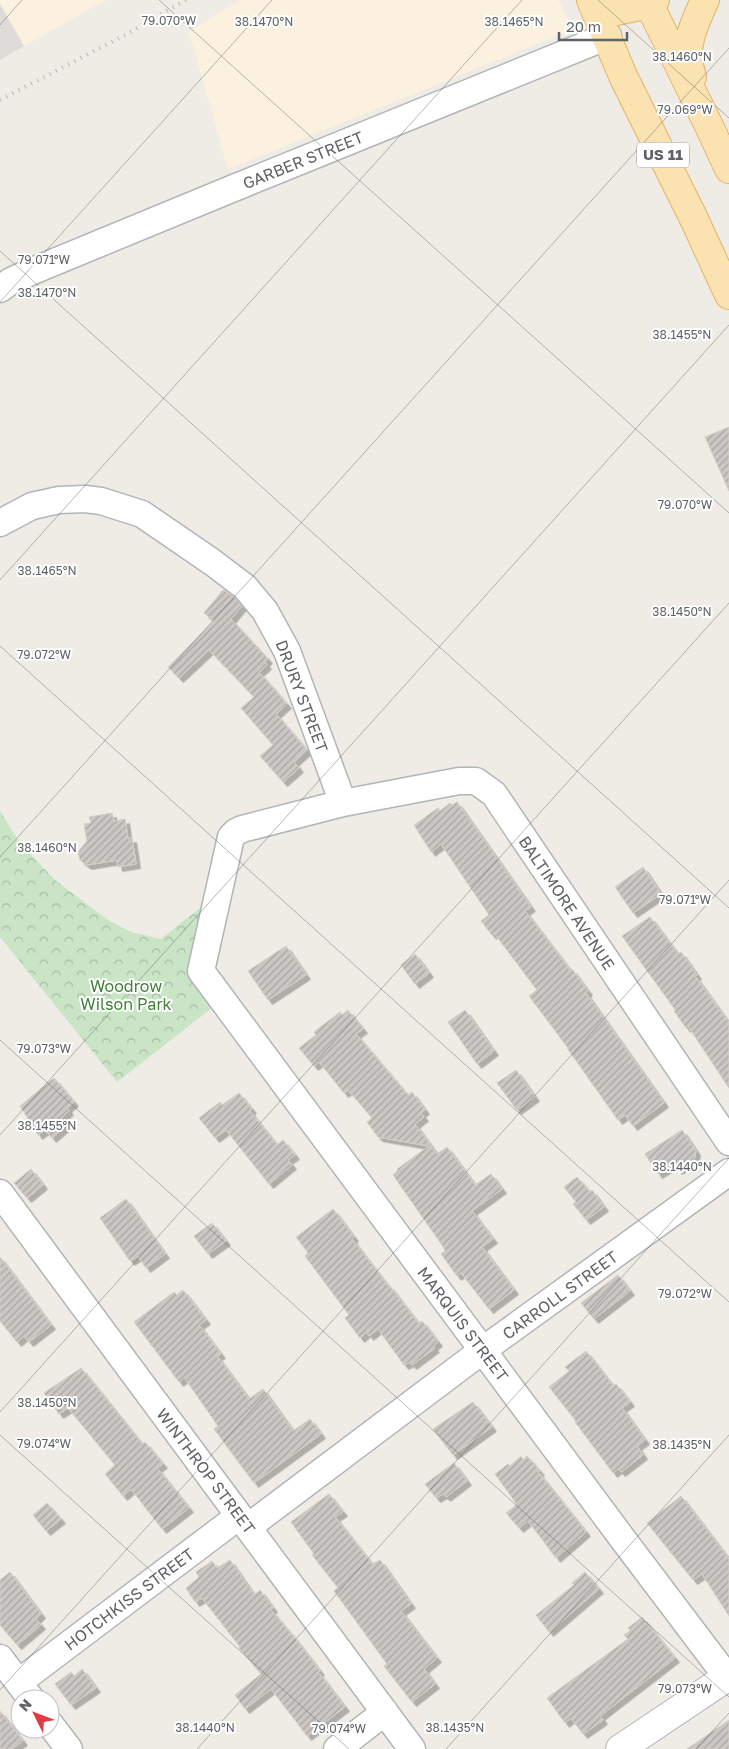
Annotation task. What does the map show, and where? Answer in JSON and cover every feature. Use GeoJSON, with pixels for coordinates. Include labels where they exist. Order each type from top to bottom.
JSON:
{"type":"FeatureCollection","features":[{"type":"Feature","properties":{"kind":"main road"},"geometry":{"type":"LineString","coordinates":[[599,17],[621,0]]}},
{"type":"Feature","properties":{"kind":"main road"},"geometry":{"type":"LineString","coordinates":[[705,0],[688,42],[690,69],[709,126]]}},
{"type":"Feature","properties":{"kind":"main road"},"geometry":{"type":"LineString","coordinates":[[599,17],[650,1],[729,169]]}},
{"type":"Feature","properties":{"kind":"main road","name":"US 11"},"geometry":{"type":"LineString","coordinates":[[599,17],[623,76],[729,294]]}},
{"type":"Feature","properties":{"kind":"street","name":"GARBER STREET"},"geometry":{"type":"LineString","coordinates":[[0,289],[10,281],[35,270],[220,193],[599,17]]}},
{"type":"Feature","properties":{"kind":"street","name":"DRURY STREET"},"geometry":{"type":"LineString","coordinates":[[0,523],[17,512],[50,502],[70,499],[101,501],[142,514],[245,587],[265,611],[288,651],[343,804]]}},
{"type":"Feature","properties":{"kind":"street","name":"BALTIMORE AVENUE"},"geometry":{"type":"LineString","coordinates":[[343,804],[471,780],[476,781],[494,794],[729,1142]]}},
{"type":"Feature","properties":{"kind":"street","name":"MARQUIS STREET"},"geometry":{"type":"LineString","coordinates":[[343,804],[236,832],[231,837],[201,971],[622,1538],[728,1676]]}},
{"type":"Feature","properties":{"kind":"street","name":"CARROLL STREET"},"geometry":{"type":"LineString","coordinates":[[243,1521],[729,1172]]}},
{"type":"Feature","properties":{"kind":"street","name":"WINTHROP STREET"},"geometry":{"type":"LineString","coordinates":[[0,1193],[412,1749]]}},
{"type":"Feature","properties":{"kind":"street","name":"HOTCHKISS STREET"},"geometry":{"type":"LineString","coordinates":[[26,1689],[243,1521]]}},
{"type":"Feature","properties":{"kind":"street"},"geometry":{"type":"LineString","coordinates":[[0,1658],[24,1689]]}},
{"type":"Feature","properties":{"kind":"street"},"geometry":{"type":"LineString","coordinates":[[620,1749],[728,1676]]}},
{"type":"Feature","properties":{"kind":"street"},"geometry":{"type":"LineString","coordinates":[[337,1749],[385,1712]]}},
{"type":"Feature","properties":{"kind":"street"},"geometry":{"type":"LineString","coordinates":[[60,1737],[69,1749]]}},
{"type":"Feature","properties":{"kind":"shaded area"},"geometry":{"type":"Polygon","coordinates":[[[0,0],[106,0],[24,46],[0,4],[0,0]]]}},
{"type":"Feature","properties":{"kind":"shaded area"},"geometry":{"type":"Polygon","coordinates":[[[240,0],[558,0],[574,29],[228,169],[189,32],[240,0]]]}},
{"type":"Feature","properties":{"kind":"shaded area"},"geometry":{"type":"Polygon","coordinates":[[[0,4],[24,46],[0,60],[0,4]]]}},
{"type":"Feature","properties":{"kind":"green space","name":"Woodrow Wilson Park"},"geometry":{"type":"Polygon","coordinates":[[[0,811],[20,843],[55,880],[108,920],[131,932],[161,939],[201,907],[188,976],[212,1008],[117,1082],[0,937],[0,811]]]}},
{"type":"Feature","properties":{"kind":"building"},"geometry":{"type":"Polygon","coordinates":[[[729,427],[729,491],[705,437],[729,427]]]}},
{"type":"Feature","properties":{"kind":"building"},"geometry":{"type":"Polygon","coordinates":[[[224,590],[242,606],[231,619],[268,659],[265,662],[267,665],[259,672],[287,704],[276,714],[307,750],[294,762],[299,768],[283,782],[260,756],[273,745],[241,708],[254,697],[209,650],[179,678],[168,667],[214,621],[204,613],[224,590]]]}},
{"type":"Feature","properties":{"kind":"building"},"geometry":{"type":"Polygon","coordinates":[[[457,802],[531,907],[525,911],[588,991],[586,993],[664,1103],[633,1126],[625,1115],[618,1120],[529,996],[537,990],[494,933],[492,935],[481,921],[489,915],[441,844],[431,852],[414,825],[438,808],[440,811],[450,803],[452,805],[457,802]]]}},
{"type":"Feature","properties":{"kind":"building"},"geometry":{"type":"Polygon","coordinates":[[[112,813],[114,821],[125,819],[128,839],[132,838],[136,864],[118,867],[117,860],[87,865],[80,860],[78,852],[87,841],[84,824],[91,823],[89,817],[112,813]]]}},
{"type":"Feature","properties":{"kind":"building"},"geometry":{"type":"Polygon","coordinates":[[[643,867],[661,894],[633,913],[615,887],[643,867]]]}},
{"type":"Feature","properties":{"kind":"building"},"geometry":{"type":"Polygon","coordinates":[[[650,917],[678,954],[681,952],[697,975],[695,976],[729,1023],[729,1088],[688,1026],[686,1028],[622,936],[650,917]]]}},
{"type":"Feature","properties":{"kind":"building"},"geometry":{"type":"Polygon","coordinates":[[[286,946],[306,975],[268,1000],[248,971],[286,946]]]}},
{"type":"Feature","properties":{"kind":"building"},"geometry":{"type":"Polygon","coordinates":[[[415,954],[429,973],[415,984],[401,965],[415,954]]]}},
{"type":"Feature","properties":{"kind":"building"},"geometry":{"type":"Polygon","coordinates":[[[348,1010],[363,1029],[356,1034],[406,1093],[408,1095],[412,1092],[425,1110],[421,1113],[424,1117],[415,1124],[437,1154],[447,1147],[475,1185],[491,1174],[502,1189],[472,1211],[493,1239],[482,1247],[514,1290],[489,1309],[461,1273],[457,1276],[441,1254],[445,1251],[444,1248],[393,1175],[397,1169],[429,1146],[378,1137],[367,1122],[372,1118],[348,1090],[344,1093],[319,1062],[314,1066],[299,1048],[316,1035],[314,1032],[340,1012],[342,1015],[348,1010]]]}},
{"type":"Feature","properties":{"kind":"building"},"geometry":{"type":"Polygon","coordinates":[[[465,1010],[494,1051],[477,1064],[448,1022],[465,1010]]]}},
{"type":"Feature","properties":{"kind":"building"},"geometry":{"type":"Polygon","coordinates":[[[516,1070],[535,1097],[517,1110],[497,1083],[516,1070]]]}},
{"type":"Feature","properties":{"kind":"building"},"geometry":{"type":"Polygon","coordinates":[[[54,1078],[74,1102],[67,1108],[69,1111],[61,1118],[67,1125],[52,1138],[45,1130],[38,1135],[20,1106],[54,1078]]]}},
{"type":"Feature","properties":{"kind":"building"},"geometry":{"type":"Polygon","coordinates":[[[239,1093],[252,1109],[250,1111],[277,1145],[283,1140],[295,1155],[288,1160],[292,1165],[269,1184],[226,1130],[215,1138],[199,1118],[220,1102],[222,1105],[239,1093]]]}},
{"type":"Feature","properties":{"kind":"building"},"geometry":{"type":"Polygon","coordinates":[[[682,1130],[696,1151],[694,1160],[678,1170],[674,1164],[658,1174],[645,1154],[682,1130]]]}},
{"type":"Feature","properties":{"kind":"building"},"geometry":{"type":"Polygon","coordinates":[[[31,1169],[43,1185],[27,1198],[14,1183],[31,1169]]]}},
{"type":"Feature","properties":{"kind":"building"},"geometry":{"type":"Polygon","coordinates":[[[577,1177],[590,1192],[592,1190],[604,1207],[586,1220],[573,1204],[576,1202],[564,1187],[577,1177]]]}},
{"type":"Feature","properties":{"kind":"building"},"geometry":{"type":"Polygon","coordinates":[[[126,1199],[165,1254],[146,1268],[138,1256],[130,1261],[100,1218],[126,1199]]]}},
{"type":"Feature","properties":{"kind":"building"},"geometry":{"type":"Polygon","coordinates":[[[333,1209],[354,1237],[352,1239],[388,1286],[418,1323],[422,1321],[438,1342],[433,1346],[435,1348],[412,1365],[410,1362],[404,1365],[378,1329],[369,1336],[367,1332],[360,1338],[345,1318],[349,1315],[305,1256],[308,1253],[296,1237],[333,1209]]]}},
{"type":"Feature","properties":{"kind":"building"},"geometry":{"type":"Polygon","coordinates":[[[212,1223],[226,1241],[208,1254],[194,1236],[212,1223]]]}},
{"type":"Feature","properties":{"kind":"building"},"geometry":{"type":"Polygon","coordinates":[[[0,1257],[51,1325],[29,1342],[24,1336],[17,1342],[0,1321],[0,1257]]]}},
{"type":"Feature","properties":{"kind":"building"},"geometry":{"type":"Polygon","coordinates":[[[618,1275],[630,1291],[594,1319],[581,1303],[618,1275]]]}},
{"type":"Feature","properties":{"kind":"building"},"geometry":{"type":"Polygon","coordinates":[[[183,1290],[206,1320],[199,1325],[221,1354],[217,1356],[249,1399],[263,1389],[293,1431],[310,1419],[321,1434],[254,1483],[214,1429],[218,1426],[186,1380],[184,1378],[179,1382],[134,1322],[174,1292],[177,1295],[183,1290]]]}},
{"type":"Feature","properties":{"kind":"building"},"geometry":{"type":"Polygon","coordinates":[[[586,1351],[613,1386],[616,1384],[630,1402],[622,1408],[645,1440],[637,1446],[643,1455],[621,1472],[618,1469],[613,1473],[549,1387],[569,1371],[565,1367],[586,1351]]]}},
{"type":"Feature","properties":{"kind":"building"},"geometry":{"type":"Polygon","coordinates":[[[81,1368],[142,1444],[145,1442],[163,1464],[157,1468],[189,1508],[162,1529],[131,1489],[123,1496],[105,1474],[115,1465],[68,1408],[59,1414],[44,1393],[81,1368]]]}},
{"type":"Feature","properties":{"kind":"building"},"geometry":{"type":"Polygon","coordinates":[[[473,1402],[492,1427],[453,1455],[433,1429],[473,1402]]]}},
{"type":"Feature","properties":{"kind":"building"},"geometry":{"type":"Polygon","coordinates":[[[521,1456],[523,1460],[527,1456],[540,1471],[538,1472],[586,1532],[556,1558],[528,1521],[519,1528],[506,1513],[516,1503],[495,1474],[508,1464],[510,1466],[521,1456]]]}},
{"type":"Feature","properties":{"kind":"building"},"geometry":{"type":"Polygon","coordinates":[[[454,1463],[467,1481],[446,1497],[443,1494],[436,1498],[425,1484],[454,1463]]]}},
{"type":"Feature","properties":{"kind":"building"},"geometry":{"type":"Polygon","coordinates":[[[329,1494],[343,1512],[335,1517],[372,1564],[380,1560],[411,1604],[401,1611],[437,1658],[424,1669],[435,1684],[412,1702],[384,1666],[387,1664],[334,1591],[338,1588],[312,1555],[314,1554],[291,1522],[329,1494]]]}},
{"type":"Feature","properties":{"kind":"building"},"geometry":{"type":"Polygon","coordinates":[[[681,1496],[729,1559],[729,1616],[702,1574],[693,1580],[647,1523],[681,1496]]]}},
{"type":"Feature","properties":{"kind":"building"},"geometry":{"type":"Polygon","coordinates":[[[47,1503],[61,1519],[46,1531],[33,1515],[47,1503]]]}},
{"type":"Feature","properties":{"kind":"building"},"geometry":{"type":"Polygon","coordinates":[[[230,1560],[254,1595],[260,1590],[273,1608],[271,1610],[320,1671],[318,1672],[345,1707],[307,1736],[271,1689],[245,1709],[235,1695],[261,1674],[202,1598],[195,1602],[186,1588],[199,1577],[196,1572],[212,1561],[217,1568],[230,1560]]]}},
{"type":"Feature","properties":{"kind":"building"},"geometry":{"type":"Polygon","coordinates":[[[10,1572],[41,1614],[36,1619],[41,1625],[17,1645],[0,1625],[0,1580],[10,1572]]]}},
{"type":"Feature","properties":{"kind":"building"},"geometry":{"type":"Polygon","coordinates":[[[585,1572],[599,1589],[549,1632],[536,1615],[574,1585],[572,1583],[585,1572]]]}},
{"type":"Feature","properties":{"kind":"building"},"geometry":{"type":"Polygon","coordinates":[[[642,1617],[675,1658],[600,1716],[603,1720],[583,1734],[571,1718],[565,1723],[547,1698],[628,1639],[624,1635],[630,1631],[628,1628],[642,1617]]]}},
{"type":"Feature","properties":{"kind":"building"},"geometry":{"type":"Polygon","coordinates":[[[82,1669],[96,1688],[71,1705],[55,1684],[71,1672],[74,1676],[82,1669]]]}},
{"type":"Feature","properties":{"kind":"building"},"geometry":{"type":"Polygon","coordinates":[[[0,1711],[10,1724],[10,1739],[21,1739],[23,1741],[12,1749],[0,1749],[0,1711]]]}},
{"type":"Feature","properties":{"kind":"building"},"geometry":{"type":"Polygon","coordinates":[[[729,1720],[729,1749],[687,1749],[729,1720]]]}},
{"type":"Feature","properties":{"kind":"railway"},"geometry":{"type":"LineString","coordinates":[[0,100],[125,35],[186,0]]}}]}
